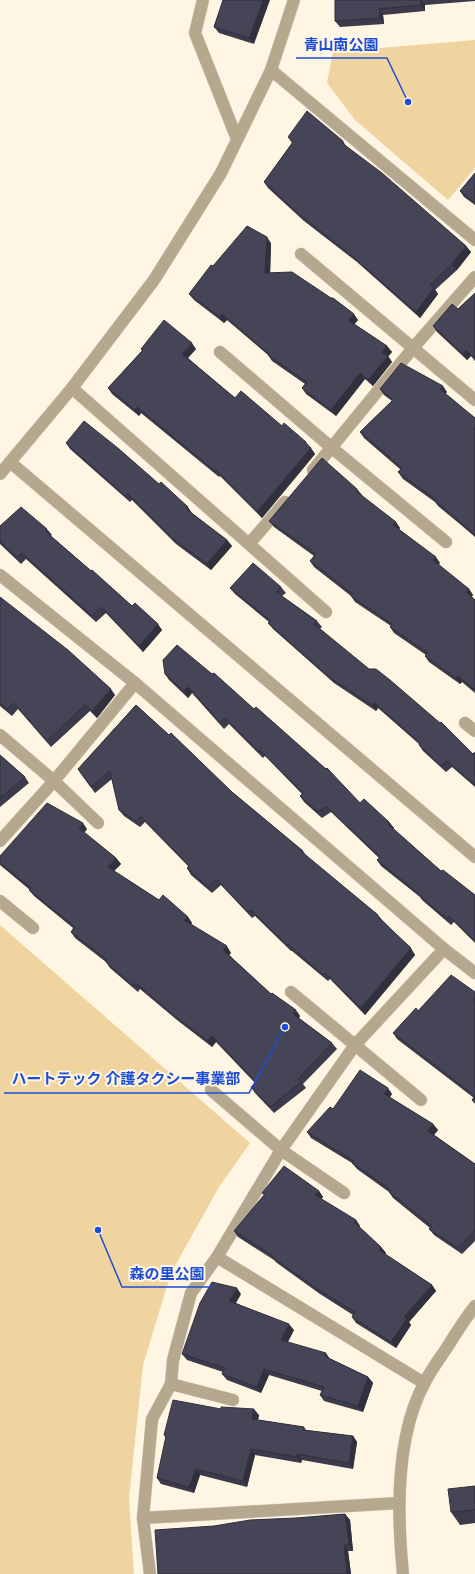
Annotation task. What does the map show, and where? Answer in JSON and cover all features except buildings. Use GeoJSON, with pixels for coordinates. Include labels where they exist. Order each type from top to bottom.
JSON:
{"type":"FeatureCollection","features":[{"type":"Feature","properties":{"kind":"street"},"geometry":{"type":"LineString","coordinates":[[203,0],[195,33],[237,139]]}},
{"type":"Feature","properties":{"kind":"street"},"geometry":{"type":"LineString","coordinates":[[0,474],[72,388],[154,280],[221,173],[271,70],[294,0]]}},
{"type":"Feature","properties":{"kind":"street"},"geometry":{"type":"LineString","coordinates":[[271,70],[475,240]]}},
{"type":"Feature","properties":{"kind":"street"},"geometry":{"type":"LineString","coordinates":[[301,254],[475,400]]}},
{"type":"Feature","properties":{"kind":"street"},"geometry":{"type":"LineString","coordinates":[[306,478],[413,348],[475,277]]}},
{"type":"Feature","properties":{"kind":"street"},"geometry":{"type":"LineString","coordinates":[[220,352],[332,448],[446,542]]}},
{"type":"Feature","properties":{"kind":"street"},"geometry":{"type":"LineString","coordinates":[[72,388],[326,612]]}},
{"type":"Feature","properties":{"kind":"street"},"geometry":{"type":"LineString","coordinates":[[10,462],[475,856]]}},
{"type":"Feature","properties":{"kind":"street"},"geometry":{"type":"LineString","coordinates":[[249,544],[291,496]]}},
{"type":"Feature","properties":{"kind":"street"},"geometry":{"type":"LineString","coordinates":[[0,575],[135,683],[444,949],[475,973]]}},
{"type":"Feature","properties":{"kind":"street"},"geometry":{"type":"LineString","coordinates":[[0,841],[54,781],[135,683]]}},
{"type":"Feature","properties":{"kind":"street"},"geometry":{"type":"LineString","coordinates":[[465,723],[475,731]]}},
{"type":"Feature","properties":{"kind":"street"},"geometry":{"type":"LineString","coordinates":[[0,735],[54,781],[98,823]]}},
{"type":"Feature","properties":{"kind":"street"},"geometry":{"type":"LineString","coordinates":[[0,901],[33,928]]}},
{"type":"Feature","properties":{"kind":"street"},"geometry":{"type":"LineString","coordinates":[[150,1574],[143,1518],[152,1419],[171,1384],[173,1360],[191,1293],[217,1257],[281,1150],[355,1045],[444,949]]}},
{"type":"Feature","properties":{"kind":"street"},"geometry":{"type":"LineString","coordinates":[[291,992],[421,1100]]}},
{"type":"Feature","properties":{"kind":"street"},"geometry":{"type":"LineString","coordinates":[[211,1090],[281,1150],[344,1193]]}},
{"type":"Feature","properties":{"kind":"street"},"geometry":{"type":"LineString","coordinates":[[217,1257],[424,1383]]}},
{"type":"Feature","properties":{"kind":"street"},"geometry":{"type":"LineString","coordinates":[[403,1574],[399,1535],[399,1503],[403,1452],[412,1414],[424,1383],[475,1306]]}},
{"type":"Feature","properties":{"kind":"street"},"geometry":{"type":"LineString","coordinates":[[171,1384],[233,1400]]}},
{"type":"Feature","properties":{"kind":"street"},"geometry":{"type":"LineString","coordinates":[[143,1518],[399,1503]]}},
{"type":"Feature","properties":{"kind":"shaded area"},"geometry":{"type":"Polygon","coordinates":[[[475,40],[475,168],[448,200],[355,120],[327,83],[333,52],[475,40]]]}},
{"type":"Feature","properties":{"kind":"shaded area"},"geometry":{"type":"Polygon","coordinates":[[[0,925],[250,1143],[219,1187],[171,1273],[143,1365],[129,1498],[134,1574],[0,1574],[0,925]]]}},
{"type":"Feature","properties":{"kind":"place","name":"青山南公園"},"geometry":{"type":"Point","coordinates":[408,102]}},
{"type":"Feature","properties":{"kind":"place","name":"ハートテック 介護タクシー事業部"},"geometry":{"type":"Point","coordinates":[285,1027]}},
{"type":"Feature","properties":{"kind":"place","name":"森の里公園"},"geometry":{"type":"Point","coordinates":[98,1230]}}]}
